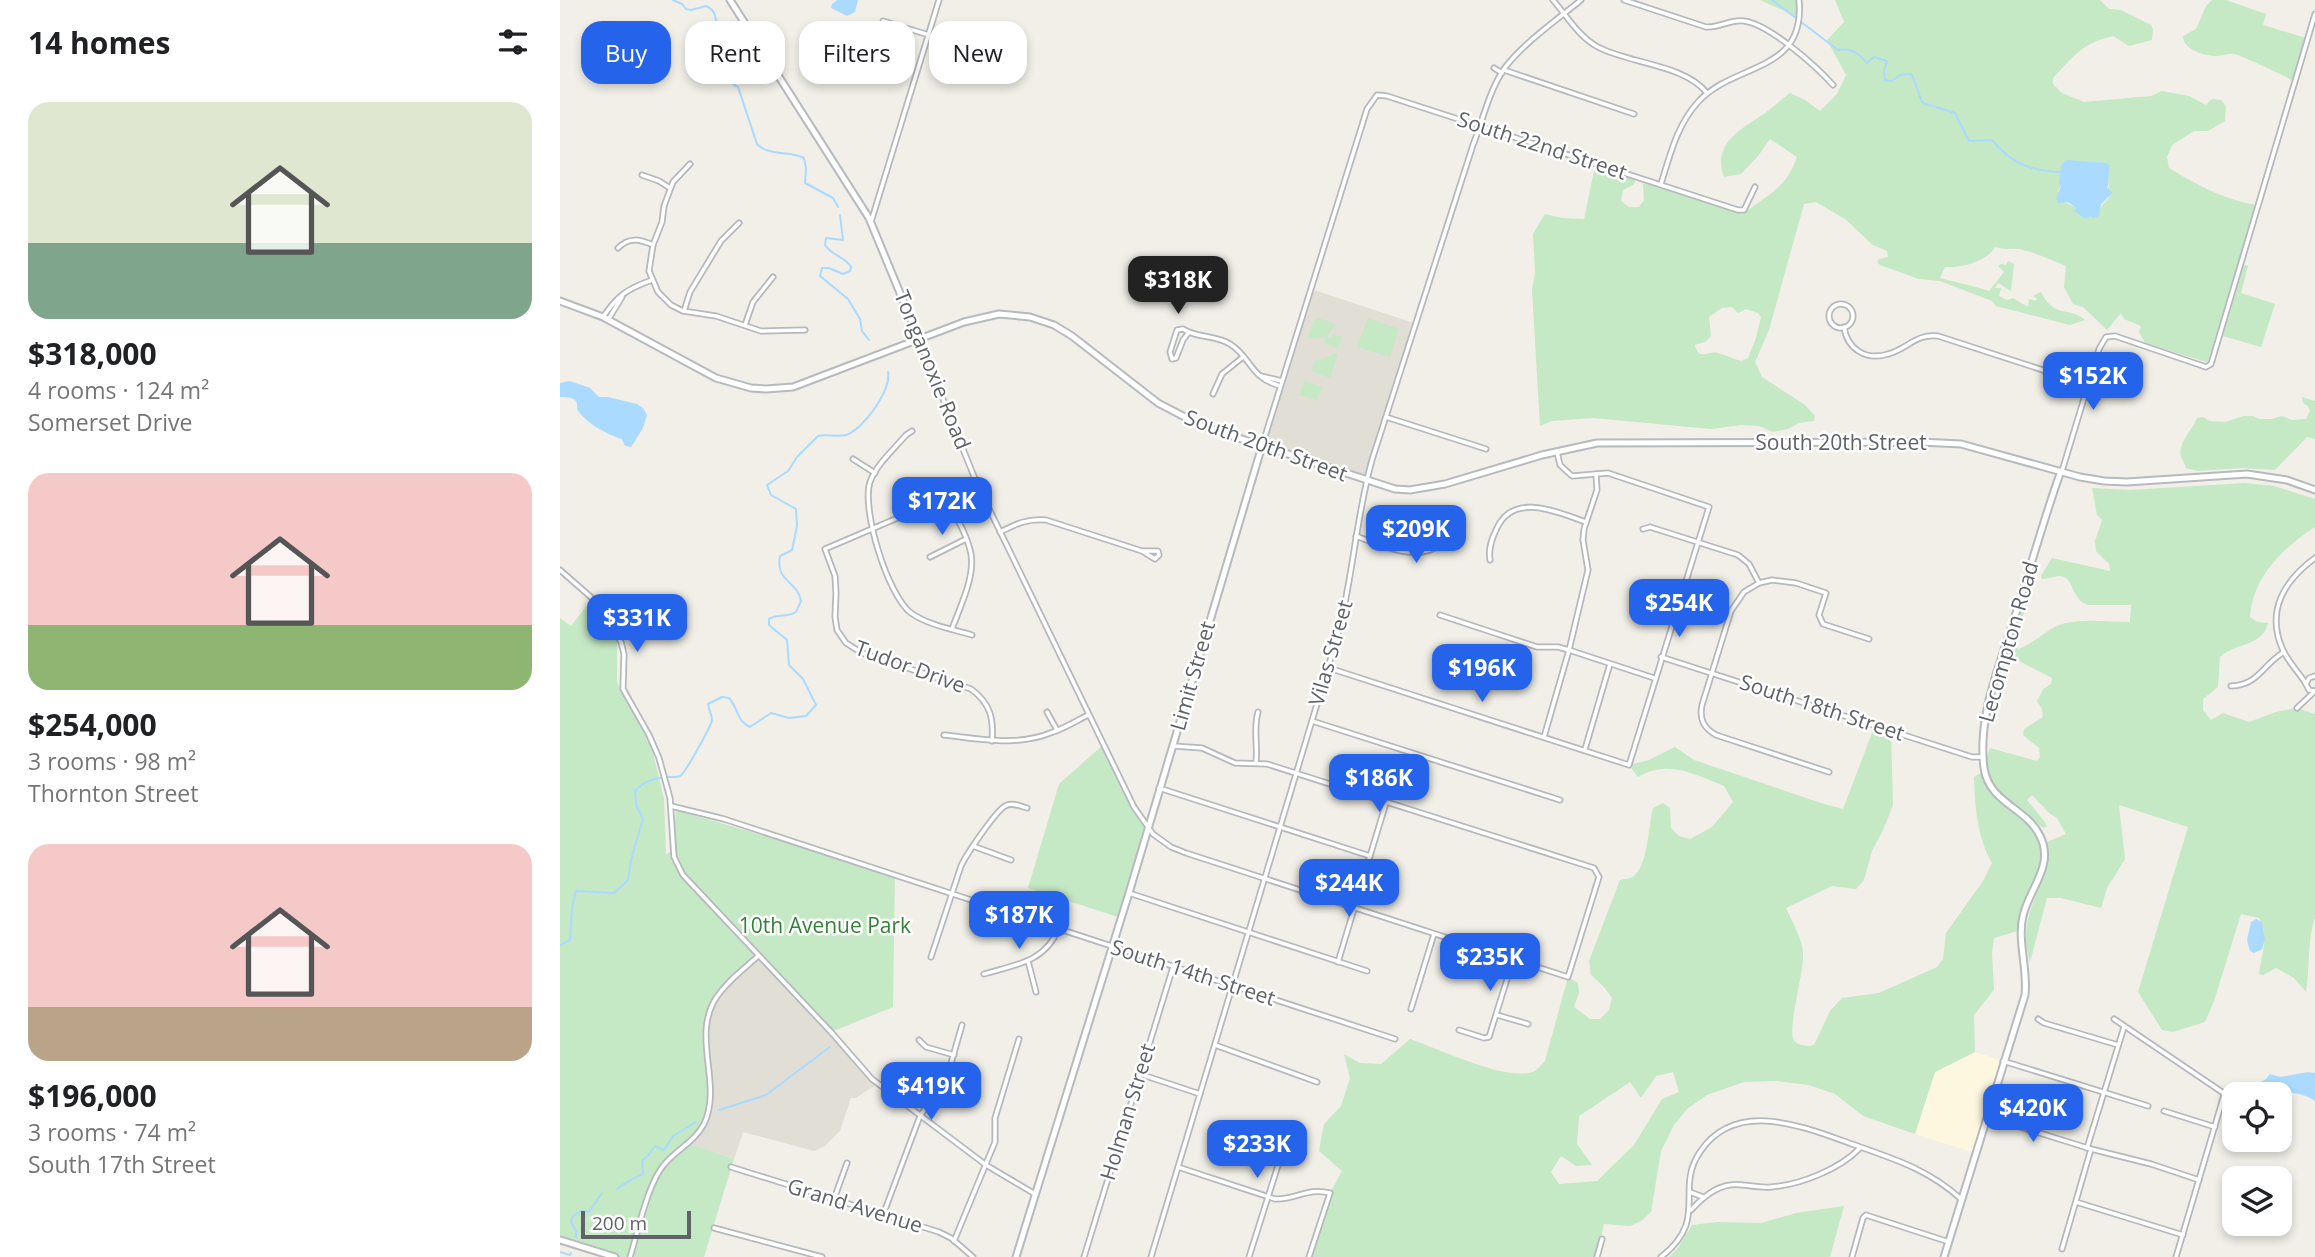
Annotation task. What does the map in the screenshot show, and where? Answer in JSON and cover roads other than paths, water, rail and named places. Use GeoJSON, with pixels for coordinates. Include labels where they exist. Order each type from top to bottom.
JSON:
{"type":"FeatureCollection","features":[{"type":"Feature","properties":{"kind":"street","name":"Tonganoxie Road"},"geometry":{"type":"LineString","coordinates":[[730,0],[871,222],[977,484],[1088,716],[1148,829]]}},
{"type":"Feature","properties":{"kind":"street"},"geometry":{"type":"LineString","coordinates":[[933,21],[939,0]]}},
{"type":"Feature","properties":{"kind":"street"},"geometry":{"type":"LineString","coordinates":[[1552,0],[1597,47],[1683,76],[1702,86],[1707,93]]}},
{"type":"Feature","properties":{"kind":"street","name":"Vilas Street"},"geometry":{"type":"LineString","coordinates":[[1151,1257],[1329,668],[1345,609],[1366,481],[1480,127],[1503,71],[1516,55],[1581,0]]}},
{"type":"Feature","properties":{"kind":"street"},"geometry":{"type":"LineString","coordinates":[[1624,0],[1706,27],[1739,20],[1759,26],[1809,60],[1833,85]]}},
{"type":"Feature","properties":{"kind":"street"},"geometry":{"type":"LineString","coordinates":[[1661,184],[1680,128],[1692,108],[1707,93],[1730,78],[1767,64],[1788,46],[1796,30],[1799,0]]}},
{"type":"Feature","properties":{"kind":"street","name":"Lecompton Road"},"geometry":{"type":"LineString","coordinates":[[2003,1061],[2025,995],[2022,916],[2040,876],[2044,863],[2044,845],[2038,831],[1992,789],[1984,771],[1983,736],[1987,710],[2101,344],[2106,337],[2115,336],[2206,367],[2211,364],[2315,14]]}},
{"type":"Feature","properties":{"kind":"street"},"geometry":{"type":"LineString","coordinates":[[871,222],[929,35],[883,20]]}},
{"type":"Feature","properties":{"kind":"street"},"geometry":{"type":"LineString","coordinates":[[1493,68],[1634,114]]}},
{"type":"Feature","properties":{"kind":"street","name":"South 22nd Street"},"geometry":{"type":"LineString","coordinates":[[1375,97],[1387,96],[1744,210],[1755,187]]}},
{"type":"Feature","properties":{"kind":"street","name":"Limit Street"},"geometry":{"type":"LineString","coordinates":[[1016,1257],[1129,893],[1281,384],[1367,109],[1375,97]]}},
{"type":"Feature","properties":{"kind":"street"},"geometry":{"type":"LineString","coordinates":[[690,164],[670,188],[663,222],[653,245],[649,271],[652,281],[666,300],[684,311],[716,316],[761,331],[805,330]]}},
{"type":"Feature","properties":{"kind":"street"},"geometry":{"type":"LineString","coordinates":[[642,175],[670,188]]}},
{"type":"Feature","properties":{"kind":"street"},"geometry":{"type":"LineString","coordinates":[[684,311],[690,292],[721,241],[738,223]]}},
{"type":"Feature","properties":{"kind":"street"},"geometry":{"type":"LineString","coordinates":[[618,248],[633,239],[653,245]]}},
{"type":"Feature","properties":{"kind":"street"},"geometry":{"type":"LineString","coordinates":[[745,325],[753,302],[773,277]]}},
{"type":"Feature","properties":{"kind":"street"},"geometry":{"type":"LineString","coordinates":[[605,318],[623,295],[652,281]]}},
{"type":"Feature","properties":{"kind":"street","name":"South 20th Street"},"geometry":{"type":"LineString","coordinates":[[560,300],[605,318],[716,377],[730,383],[766,389],[804,384],[919,338],[992,315],[1011,315],[1043,321],[1072,336],[1141,391],[1173,412],[1202,426],[1395,489],[1427,488],[1557,451],[1597,443],[1944,443],[1987,450],[2104,481],[2127,482],[2247,474],[2287,480],[2315,490]]}},
{"type":"Feature","properties":{"kind":"street"},"geometry":{"type":"LineString","coordinates":[[1840,304],[1846,305],[1853,313],[1851,323],[1844,327],[1835,326],[1829,317],[1831,310],[1840,304]]}},
{"type":"Feature","properties":{"kind":"street"},"geometry":{"type":"LineString","coordinates":[[1844,327],[1846,339],[1851,346],[1864,354],[1889,354],[1923,336],[1938,336],[2089,385]]}},
{"type":"Feature","properties":{"kind":"street"},"geometry":{"type":"LineString","coordinates":[[1189,332],[1177,358],[1172,359],[1169,356],[1177,330],[1183,328],[1222,340],[1234,347],[1253,371],[1281,384]]}},
{"type":"Feature","properties":{"kind":"street"},"geometry":{"type":"LineString","coordinates":[[1213,394],[1222,374],[1243,357]]}},
{"type":"Feature","properties":{"kind":"street"},"geometry":{"type":"LineString","coordinates":[[1387,417],[1486,449]]}},
{"type":"Feature","properties":{"kind":"street"},"geometry":{"type":"LineString","coordinates":[[912,431],[875,472],[867,495],[867,506],[890,585],[902,605],[922,620],[972,635]]}},
{"type":"Feature","properties":{"kind":"street"},"geometry":{"type":"LineString","coordinates":[[1329,668],[1629,765],[1709,506],[1608,473],[1572,475],[1560,465],[1557,451]]}},
{"type":"Feature","properties":{"kind":"street"},"geometry":{"type":"LineString","coordinates":[[853,459],[875,472]]}},
{"type":"Feature","properties":{"kind":"street"},"geometry":{"type":"LineString","coordinates":[[1544,737],[1588,570],[1583,540],[1597,490],[1596,474]]}},
{"type":"Feature","properties":{"kind":"street"},"geometry":{"type":"LineString","coordinates":[[874,528],[977,484]]}},
{"type":"Feature","properties":{"kind":"street"},"geometry":{"type":"LineString","coordinates":[[946,498],[971,553],[971,570],[953,629]]}},
{"type":"Feature","properties":{"kind":"street"},"geometry":{"type":"LineString","coordinates":[[1490,560],[1489,551],[1500,522],[1520,508],[1540,508],[1586,522]]}},
{"type":"Feature","properties":{"kind":"street"},"geometry":{"type":"LineString","coordinates":[[1356,537],[1404,553],[1435,548],[1445,538],[1449,524],[1442,518],[1433,522],[1431,533],[1435,548]]}},
{"type":"Feature","properties":{"kind":"street"},"geometry":{"type":"LineString","coordinates":[[1000,532],[1020,522],[1046,520],[1142,551]]}},
{"type":"Feature","properties":{"kind":"street"},"geometry":{"type":"LineString","coordinates":[[1643,529],[1650,527],[1738,555],[1749,564],[1759,583]]}},
{"type":"Feature","properties":{"kind":"street","name":"Tudor Drive"},"geometry":{"type":"LineString","coordinates":[[874,528],[825,549],[835,576],[837,630],[845,643],[862,653],[971,688],[981,696],[991,712],[992,741]]}},
{"type":"Feature","properties":{"kind":"street"},"geometry":{"type":"LineString","coordinates":[[930,557],[966,538]]}},
{"type":"Feature","properties":{"kind":"street"},"geometry":{"type":"LineString","coordinates":[[2297,708],[2314,691],[2284,652],[2278,634],[2279,603],[2291,579],[2315,558]]}},
{"type":"Feature","properties":{"kind":"street"},"geometry":{"type":"LineString","coordinates":[[2307,564],[2310,570]]}},
{"type":"Feature","properties":{"kind":"street"},"geometry":{"type":"LineString","coordinates":[[560,570],[592,598],[621,642],[624,654],[623,689],[649,735],[662,768],[671,806],[675,863],[684,875],[872,1079],[986,1165],[1035,1194]]}},
{"type":"Feature","properties":{"kind":"street"},"geometry":{"type":"LineString","coordinates":[[1829,772],[1708,731],[1700,714],[1712,673],[1735,604],[1745,592],[1759,583],[1782,580],[1826,593],[1819,615],[1823,624],[1869,639]]}},
{"type":"Feature","properties":{"kind":"street"},"geometry":{"type":"LineString","coordinates":[[1637,601],[1654,596],[1679,599]]}},
{"type":"Feature","properties":{"kind":"street"},"geometry":{"type":"LineString","coordinates":[[1440,615],[1537,647],[1558,647],[1654,678]]}},
{"type":"Feature","properties":{"kind":"street"},"geometry":{"type":"LineString","coordinates":[[2231,686],[2247,684],[2255,679],[2273,659],[2284,652]]}},
{"type":"Feature","properties":{"kind":"street","name":"South 18th Street"},"geometry":{"type":"LineString","coordinates":[[1661,657],[1972,757],[1983,757]]}},
{"type":"Feature","properties":{"kind":"street"},"geometry":{"type":"LineString","coordinates":[[1585,750],[1610,664]]}},
{"type":"Feature","properties":{"kind":"street"},"geometry":{"type":"LineString","coordinates":[[2300,673],[2314,676],[2307,685],[2304,701]]}},
{"type":"Feature","properties":{"kind":"street"},"geometry":{"type":"LineString","coordinates":[[1047,712],[1057,730]]}},
{"type":"Feature","properties":{"kind":"street"},"geometry":{"type":"LineString","coordinates":[[1256,762],[1254,725],[1258,712]]}},
{"type":"Feature","properties":{"kind":"street"},"geometry":{"type":"LineString","coordinates":[[944,735],[992,741],[1021,740],[1057,730],[1088,716]]}},
{"type":"Feature","properties":{"kind":"street"},"geometry":{"type":"LineString","coordinates":[[1312,721],[1560,800]]}},
{"type":"Feature","properties":{"kind":"street"},"geometry":{"type":"LineString","coordinates":[[1148,829],[1171,847],[1568,977],[1599,877],[1597,870],[1296,774],[1256,762],[1235,763],[1202,748],[1172,746]]}},
{"type":"Feature","properties":{"kind":"street"},"geometry":{"type":"LineString","coordinates":[[1159,788],[1370,856]]}},
{"type":"Feature","properties":{"kind":"street"},"geometry":{"type":"LineString","coordinates":[[1338,962],[1386,803]]}},
{"type":"Feature","properties":{"kind":"street"},"geometry":{"type":"LineString","coordinates":[[931,957],[964,859],[1006,806],[1013,804],[1027,808]]}},
{"type":"Feature","properties":{"kind":"street","name":"South 14th Street"},"geometry":{"type":"LineString","coordinates":[[671,806],[723,819],[1395,1039]]}},
{"type":"Feature","properties":{"kind":"street"},"geometry":{"type":"LineString","coordinates":[[973,846],[1011,860]]}},
{"type":"Feature","properties":{"kind":"street"},"geometry":{"type":"LineString","coordinates":[[1129,893],[1367,971]]}},
{"type":"Feature","properties":{"kind":"street"},"geometry":{"type":"LineString","coordinates":[[984,974],[1028,961],[1042,953],[1058,929]]}},
{"type":"Feature","properties":{"kind":"street"},"geometry":{"type":"LineString","coordinates":[[1411,1009],[1434,934]]}},
{"type":"Feature","properties":{"kind":"street"},"geometry":{"type":"LineString","coordinates":[[630,1257],[656,1175],[668,1160],[696,1136],[707,1114],[710,1088],[705,1035],[712,1006],[726,986],[758,956]]}},
{"type":"Feature","properties":{"kind":"street"},"geometry":{"type":"LineString","coordinates":[[1459,1030],[1484,1038],[1489,1037],[1513,960]]}},
{"type":"Feature","properties":{"kind":"street"},"geometry":{"type":"LineString","coordinates":[[1028,961],[1036,992]]}},
{"type":"Feature","properties":{"kind":"street","name":"Holman Street"},"geometry":{"type":"LineString","coordinates":[[1084,1257],[1173,967]]}},
{"type":"Feature","properties":{"kind":"street"},"geometry":{"type":"LineString","coordinates":[[1497,1014],[1528,1024]]}},
{"type":"Feature","properties":{"kind":"street"},"geometry":{"type":"LineString","coordinates":[[2038,1019],[2118,1045]]}},
{"type":"Feature","properties":{"kind":"street"},"geometry":{"type":"LineString","coordinates":[[2114,1019],[2222,1091],[2224,1095],[2176,1257]]}},
{"type":"Feature","properties":{"kind":"street"},"geometry":{"type":"LineString","coordinates":[[883,1215],[920,1116],[944,1082],[962,1025]]}},
{"type":"Feature","properties":{"kind":"street"},"geometry":{"type":"LineString","coordinates":[[2062,1250],[2124,1027]]}},
{"type":"Feature","properties":{"kind":"street"},"geometry":{"type":"LineString","coordinates":[[954,1241],[996,1134],[995,1118],[1019,1039]]}},
{"type":"Feature","properties":{"kind":"street"},"geometry":{"type":"LineString","coordinates":[[919,1040],[926,1047],[954,1055]]}},
{"type":"Feature","properties":{"kind":"street"},"geometry":{"type":"LineString","coordinates":[[1215,1045],[1317,1082]]}},
{"type":"Feature","properties":{"kind":"street"},"geometry":{"type":"LineString","coordinates":[[1944,1257],[2003,1061],[2148,1106]]}},
{"type":"Feature","properties":{"kind":"street"},"geometry":{"type":"LineString","coordinates":[[1140,1074],[1200,1094]]}},
{"type":"Feature","properties":{"kind":"street"},"geometry":{"type":"LineString","coordinates":[[2164,1111],[2215,1127]]}},
{"type":"Feature","properties":{"kind":"street"},"geometry":{"type":"LineString","coordinates":[[1986,1116],[2199,1180]]}},
{"type":"Feature","properties":{"kind":"street"},"geometry":{"type":"LineString","coordinates":[[1661,1257],[1679,1239],[1687,1225],[1691,1171],[1696,1159],[1714,1134],[1756,1121],[1798,1125],[1861,1147],[1930,1175],[1961,1200]]}},
{"type":"Feature","properties":{"kind":"street"},"geometry":{"type":"LineString","coordinates":[[1250,1257],[1287,1137]]}},
{"type":"Feature","properties":{"kind":"street"},"geometry":{"type":"LineString","coordinates":[[1690,1211],[1703,1196],[1730,1184],[1768,1188],[1798,1183],[1854,1154],[1861,1147]]}},
{"type":"Feature","properties":{"kind":"street"},"geometry":{"type":"LineString","coordinates":[[834,1199],[847,1163]]}},
{"type":"Feature","properties":{"kind":"street","name":"Grand Avenue"},"geometry":{"type":"LineString","coordinates":[[731,1167],[939,1232],[973,1257]]}},
{"type":"Feature","properties":{"kind":"street"},"geometry":{"type":"LineString","coordinates":[[1178,1167],[1268,1197],[1285,1199],[1310,1191],[1329,1193],[1309,1257]]}},
{"type":"Feature","properties":{"kind":"street"},"geometry":{"type":"LineString","coordinates":[[1690,1192],[1703,1196]]}},
{"type":"Feature","properties":{"kind":"street"},"geometry":{"type":"LineString","coordinates":[[2076,1202],[2183,1235]]}},
{"type":"Feature","properties":{"kind":"street"},"geometry":{"type":"LineString","coordinates":[[1852,1257],[1866,1215],[1948,1242]]}},
{"type":"Feature","properties":{"kind":"street"},"geometry":{"type":"LineString","coordinates":[[714,1228],[822,1257]]}},
{"type":"Feature","properties":{"kind":"street"},"geometry":{"type":"LineString","coordinates":[[1597,1257],[1602,1239]]}},
{"type":"Feature","properties":{"kind":"street"},"geometry":{"type":"LineString","coordinates":[[560,1240],[615,1257]]}},
{"type":"Feature","properties":{"kind":"water"},"geometry":{"type":"Polygon","coordinates":[[[837,0],[858,0],[855,12],[847,16],[831,8],[837,0]]]}},
{"type":"Feature","properties":{"kind":"water"},"geometry":{"type":"Polygon","coordinates":[[[2066,160],[2107,163],[2110,166],[2107,188],[2113,193],[2101,204],[2099,216],[2086,219],[2074,211],[2076,208],[2068,202],[2058,203],[2056,199],[2061,186],[2061,166],[2066,160]]]}},
{"type":"Feature","properties":{"kind":"water"},"geometry":{"type":"Polygon","coordinates":[[[570,381],[590,388],[599,397],[637,404],[643,408],[647,415],[643,428],[631,447],[625,446],[622,439],[588,421],[578,411],[575,400],[560,397],[560,383],[570,381]]]}},
{"type":"Feature","properties":{"kind":"water"},"geometry":{"type":"Polygon","coordinates":[[[2256,919],[2262,922],[2265,939],[2262,949],[2254,953],[2250,951],[2247,940],[2251,922],[2256,919]]]}},
{"type":"Feature","properties":{"kind":"water"},"geometry":{"type":"Polygon","coordinates":[[[2315,1073],[2315,1101],[2307,1096],[2292,1094],[2292,1082],[2260,1082],[2270,1074],[2280,1077],[2315,1073]]]}},
{"type":"Feature","properties":{"kind":"waterway"},"geometry":{"type":"LineString","coordinates":[[673,0],[686,9],[706,6],[713,11],[716,19],[715,36],[731,53],[732,60],[728,65],[715,68],[713,73],[738,87],[757,144],[768,151],[804,158],[805,183],[833,198],[838,207]]}},
{"type":"Feature","properties":{"kind":"waterway"},"geometry":{"type":"LineString","coordinates":[[1772,0],[1838,50],[1854,52],[1867,63],[1874,57],[1887,61],[1885,80],[1892,81],[1900,75],[1911,74],[1923,103],[1955,113],[1969,141],[1992,140],[2006,155],[2030,168],[2060,172]]}},
{"type":"Feature","properties":{"kind":"waterway"},"geometry":{"type":"LineString","coordinates":[[840,215],[843,240],[826,238],[825,245],[849,264],[850,271],[843,274],[822,268],[820,276],[848,299],[860,319],[862,331],[869,340]]}},
{"type":"Feature","properties":{"kind":"waterway"},"geometry":{"type":"LineString","coordinates":[[560,945],[570,940],[576,891],[614,893],[628,880],[643,819],[636,805],[635,791],[651,780],[683,773],[711,724],[708,704],[722,697],[729,698],[742,721],[750,727],[771,713],[789,718],[806,716],[816,705],[803,679],[789,665],[787,640],[769,625],[769,619],[772,617],[796,612],[801,601],[799,594],[783,576],[779,565],[780,556],[792,550],[797,526],[796,509],[771,495],[767,485],[788,471],[797,457],[818,436],[846,435],[861,425],[881,398],[886,388],[888,372]]}},
{"type":"Feature","properties":{"kind":"waterway"},"geometry":{"type":"LineString","coordinates":[[719,1110],[766,1095],[830,1047]]}},
{"type":"Feature","properties":{"kind":"waterway"},"geometry":{"type":"LineString","coordinates":[[617,1189],[643,1174],[642,1160],[655,1146],[664,1150],[673,1136],[696,1122]]}},
{"type":"Feature","properties":{"kind":"waterway"},"geometry":{"type":"LineString","coordinates":[[576,1237],[571,1222],[573,1216],[581,1211],[589,1212],[602,1193]]}},
{"type":"Feature","properties":{"kind":"waterway"},"geometry":{"type":"LineString","coordinates":[[560,1252],[571,1253]]}},
{"type":"Feature","properties":{"kind":"park label","name":"10th Avenue Park"},"geometry":{"type":"Point","coordinates":[825,926]}}]}
